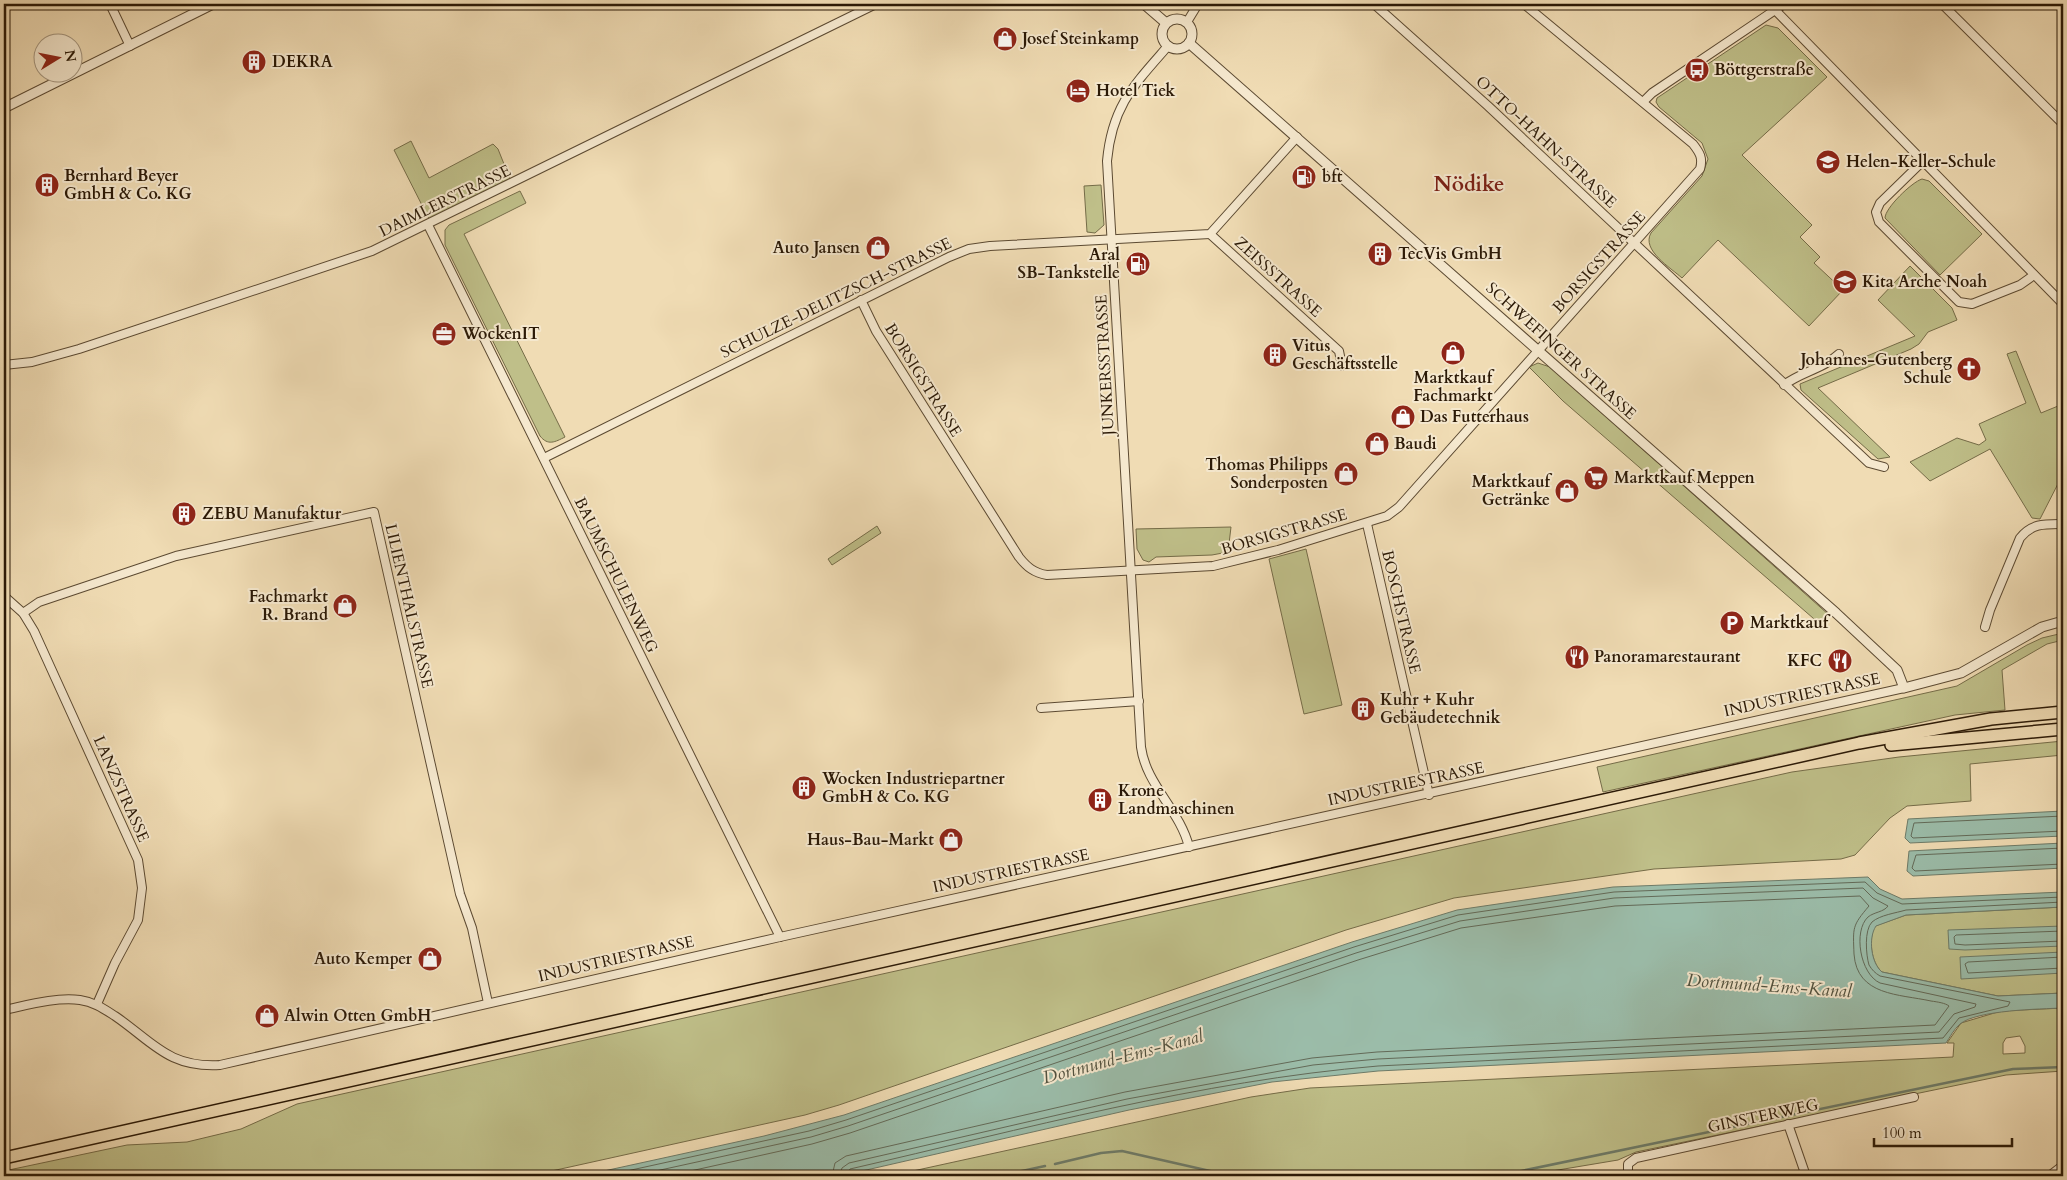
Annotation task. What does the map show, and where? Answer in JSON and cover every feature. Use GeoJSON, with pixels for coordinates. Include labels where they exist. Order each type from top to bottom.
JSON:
{"type":"FeatureCollection","features":[{"type":"Feature","properties":{"kind":"main road"},"geometry":{"type":"LineString","coordinates":[[4,1158],[1817,753],[1991,719],[2063,712]]}},
{"type":"Feature","properties":{"kind":"main road"},"geometry":{"type":"LineString","coordinates":[[1817,753],[2063,729]]}},
{"type":"Feature","properties":{"kind":"street"},"geometry":{"type":"LineString","coordinates":[[110,4],[130,46]]}},
{"type":"Feature","properties":{"kind":"street"},"geometry":{"type":"LineString","coordinates":[[4,108],[213,4]]}},
{"type":"Feature","properties":{"kind":"street","name":"DAIMLERSTRASSE"},"geometry":{"type":"LineString","coordinates":[[4,365],[32,362],[79,349],[372,251],[876,4]]}},
{"type":"Feature","properties":{"kind":"street"},"geometry":{"type":"LineString","coordinates":[[1144,4],[1166,23]]}},
{"type":"Feature","properties":{"kind":"street"},"geometry":{"type":"LineString","coordinates":[[1187,22],[1198,4]]}},
{"type":"Feature","properties":{"kind":"street","name":"OTTO-HAHN-STRASSE"},"geometry":{"type":"LineString","coordinates":[[1374,4],[1635,243],[1869,463],[1884,467]]}},
{"type":"Feature","properties":{"kind":"street"},"geometry":{"type":"LineString","coordinates":[[1524,4],[1642,102],[1652,93],[1784,4]]}},
{"type":"Feature","properties":{"kind":"street"},"geometry":{"type":"LineString","coordinates":[[1942,4],[2063,124]]}},
{"type":"Feature","properties":{"kind":"street"},"geometry":{"type":"LineString","coordinates":[[1775,10],[2063,304]]}},
{"type":"Feature","properties":{"kind":"street"},"geometry":{"type":"LineString","coordinates":[[1178,18],[1187,22],[1192,34],[1189,43],[1179,49],[1168,46],[1162,33],[1166,23],[1178,18]]}},
{"type":"Feature","properties":{"kind":"street","name":"SCHWEFINGER STRASSE"},"geometry":{"type":"LineString","coordinates":[[1189,43],[1872,647],[1897,670],[1904,688]]}},
{"type":"Feature","properties":{"kind":"street","name":"JUNKERSSTRASSE"},"geometry":{"type":"LineString","coordinates":[[1168,46],[1140,78],[1120,106],[1111,132],[1107,161],[1130,572],[1143,760],[1185,830],[1189,847]]}},
{"type":"Feature","properties":{"kind":"street","name":"BORSIGSTRASSE"},"geometry":{"type":"LineString","coordinates":[[861,300],[876,332],[1018,558],[1027,568],[1047,575],[1213,566],[1367,524],[1387,516],[1399,508],[1700,169],[1702,160],[1700,153],[1693,144],[1642,102]]}},
{"type":"Feature","properties":{"kind":"street"},"geometry":{"type":"LineString","coordinates":[[1210,234],[1297,137]]}},
{"type":"Feature","properties":{"kind":"street"},"geometry":{"type":"LineString","coordinates":[[1922,162],[1880,204],[1876,212],[1879,222],[1959,302],[1964,304],[1972,304],[2020,285],[2034,276]]}},
{"type":"Feature","properties":{"kind":"street","name":"BAUMSCHULENWEG"},"geometry":{"type":"LineString","coordinates":[[428,225],[780,937]]}},
{"type":"Feature","properties":{"kind":"street","name":"SCHULZE-DELITZSCH-STRASSE"},"geometry":{"type":"LineString","coordinates":[[544,458],[861,300],[969,249],[1112,238],[1210,234]]}},
{"type":"Feature","properties":{"kind":"street","name":"ZEISSSTRASSE"},"geometry":{"type":"LineString","coordinates":[[1210,234],[1339,351],[1342,366]]}},
{"type":"Feature","properties":{"kind":"street"},"geometry":{"type":"LineString","coordinates":[[1784,385],[1794,378],[1831,362],[1839,354]]}},
{"type":"Feature","properties":{"kind":"street","name":"LILIENTHALSTRASSE"},"geometry":{"type":"LineString","coordinates":[[23,613],[39,602],[176,556],[374,512],[460,894],[472,928],[488,1003]]}},
{"type":"Feature","properties":{"kind":"street","name":"BOSCHSTRASSE"},"geometry":{"type":"LineString","coordinates":[[1367,524],[1429,794]]}},
{"type":"Feature","properties":{"kind":"street"},"geometry":{"type":"LineString","coordinates":[[1985,627],[1990,610],[2020,538],[2026,530],[2037,525],[2063,524]]}},
{"type":"Feature","properties":{"kind":"street","name":"LANZSTRASSE"},"geometry":{"type":"LineString","coordinates":[[4,596],[23,613],[34,631],[138,860],[142,888],[138,920],[115,963],[97,1004]]}},
{"type":"Feature","properties":{"kind":"street","name":"INDUSTRIESTRASSE"},"geometry":{"type":"LineString","coordinates":[[4,1010],[41,1002],[80,1000],[97,1004],[161,1052],[180,1061],[200,1066],[242,1060],[780,937],[1904,688],[1961,674],[2030,634],[2063,621]]}},
{"type":"Feature","properties":{"kind":"street","name":"INDUSTRIESTRASSE"},"geometry":{"type":"LineString","coordinates":[[2030,634],[2063,626]]}},
{"type":"Feature","properties":{"kind":"street"},"geometry":{"type":"LineString","coordinates":[[1040,708],[1139,702]]}},
{"type":"Feature","properties":{"kind":"street","name":"GINSTERWEG"},"geometry":{"type":"LineString","coordinates":[[1627,1175],[1630,1161],[1636,1158],[1914,1097]]}},
{"type":"Feature","properties":{"kind":"street"},"geometry":{"type":"LineString","coordinates":[[1788,1124],[1806,1176]]}},
{"type":"Feature","properties":{"kind":"street"},"geometry":{"type":"LineString","coordinates":[[2050,1176],[2063,1166]]}},
{"type":"Feature","properties":{"kind":"green space"},"geometry":{"type":"Polygon","coordinates":[[[1766,25],[1778,28],[1827,77],[1742,155],[1812,225],[1800,237],[1820,257],[1814,263],[1843,290],[1809,326],[1718,240],[1682,278],[1659,258],[1650,246],[1649,239],[1651,233],[1702,176],[1708,159],[1702,143],[1659,107],[1656,102],[1657,98],[1766,25]]]}},
{"type":"Feature","properties":{"kind":"green space"},"geometry":{"type":"Polygon","coordinates":[[[411,141],[429,178],[493,144],[498,149],[510,179],[429,219],[394,150],[411,141]]]}},
{"type":"Feature","properties":{"kind":"green space"},"geometry":{"type":"Polygon","coordinates":[[[1922,179],[1929,181],[1982,234],[1940,275],[1885,218],[1889,208],[1900,196],[1922,179]]]}},
{"type":"Feature","properties":{"kind":"green space"},"geometry":{"type":"Polygon","coordinates":[[[1101,185],[1104,225],[1095,233],[1087,232],[1084,186],[1101,185]]]}},
{"type":"Feature","properties":{"kind":"green space"},"geometry":{"type":"Polygon","coordinates":[[[520,191],[526,203],[464,234],[565,437],[552,442],[546,441],[540,436],[445,245],[445,230],[449,225],[520,191]]]}},
{"type":"Feature","properties":{"kind":"green space"},"geometry":{"type":"Polygon","coordinates":[[[1910,266],[1952,308],[1957,320],[1928,332],[1919,344],[1911,349],[1818,388],[1890,457],[1878,459],[1801,390],[1800,384],[1915,336],[1878,300],[1910,266]]]}},
{"type":"Feature","properties":{"kind":"green space"},"geometry":{"type":"Polygon","coordinates":[[[2016,351],[2041,413],[2063,404],[2063,474],[2040,519],[2032,518],[1990,449],[1930,481],[1910,462],[1957,438],[1979,445],[1986,440],[1979,424],[2026,403],[2007,354],[2016,351]]]}},
{"type":"Feature","properties":{"kind":"green space"},"geometry":{"type":"Polygon","coordinates":[[[1538,363],[1550,367],[1829,615],[1821,625],[1563,401],[1529,367],[1538,363]]]}},
{"type":"Feature","properties":{"kind":"green space"},"geometry":{"type":"Polygon","coordinates":[[[877,526],[881,533],[832,565],[828,559],[877,526]]]}},
{"type":"Feature","properties":{"kind":"green space"},"geometry":{"type":"Polygon","coordinates":[[[1231,527],[1228,552],[1212,555],[1156,557],[1149,562],[1143,560],[1137,549],[1136,529],[1231,527]]]}},
{"type":"Feature","properties":{"kind":"green space"},"geometry":{"type":"Polygon","coordinates":[[[1306,549],[1342,705],[1304,714],[1269,559],[1306,549]]]}},
{"type":"Feature","properties":{"kind":"green space"},"geometry":{"type":"Polygon","coordinates":[[[2063,633],[2063,640],[2047,644],[2002,670],[2005,710],[1955,715],[1603,792],[1597,767],[1957,686],[2027,645],[2042,638],[2063,633]]]}},
{"type":"Feature","properties":{"kind":"green space"},"geometry":{"type":"Polygon","coordinates":[[[2063,741],[2063,755],[1970,764],[1971,801],[1907,806],[1890,818],[1855,855],[1841,859],[1654,869],[1454,898],[1346,930],[839,1105],[805,1115],[529,1176],[4,1176],[4,1171],[127,1145],[187,1142],[241,1129],[297,1104],[1792,772],[1899,757],[2063,741]]]}},
{"type":"Feature","properties":{"kind":"green space"},"geometry":{"type":"Polygon","coordinates":[[[2063,907],[2063,993],[1998,996],[1882,972],[1873,957],[1871,943],[1875,926],[1906,915],[2063,907]]]}},
{"type":"Feature","properties":{"kind":"green space"},"geometry":{"type":"Polygon","coordinates":[[[2063,1008],[2063,1071],[2006,1075],[1636,1152],[1618,1160],[1522,1176],[890,1176],[1251,1097],[1310,1088],[1953,1057],[1954,1043],[1947,1043],[1961,1023],[2001,1011],[2063,1008]],[[2020,1036],[2006,1038],[2003,1043],[2003,1054],[2025,1053],[2025,1046],[2020,1036]]]}},
{"type":"Feature","properties":{"kind":"water"},"geometry":{"type":"Polygon","coordinates":[[[2063,811],[2063,836],[1910,843],[1905,838],[1908,819],[2063,811]]]}},
{"type":"Feature","properties":{"kind":"water"},"geometry":{"type":"Polygon","coordinates":[[[2063,843],[2063,868],[1913,876],[1907,871],[1909,851],[2063,843]]]}},
{"type":"Feature","properties":{"kind":"water","name":"Dortmund-Ems-Kanal"},"geometry":{"type":"Polygon","coordinates":[[[1868,877],[1880,889],[1902,899],[2063,892],[2063,907],[1906,915],[1876,926],[1871,943],[1875,963],[1882,972],[1998,996],[2063,993],[2063,1008],[2009,1011],[1968,1019],[1960,1024],[1946,1043],[1378,1071],[1272,1082],[1129,1110],[840,1176],[581,1176],[764,1136],[844,1115],[1352,942],[1457,910],[1613,887],[1868,877]]]}},
{"type":"Feature","properties":{"kind":"water"},"geometry":{"type":"Polygon","coordinates":[[[2063,926],[2063,946],[1949,949],[1948,930],[2063,926]]]}},
{"type":"Feature","properties":{"kind":"water"},"geometry":{"type":"Polygon","coordinates":[[[2063,952],[2063,973],[1961,979],[1960,957],[2063,952]]]}},
{"type":"Feature","properties":{"kind":"waterway"},"geometry":{"type":"LineString","coordinates":[[1497,1176],[2013,1069],[2063,1067]]}},
{"type":"Feature","properties":{"kind":"waterway"},"geometry":{"type":"LineString","coordinates":[[1055,1164],[1101,1153],[1122,1151],[1232,1176]]}},
{"type":"Feature","properties":{"kind":"waterway"},"geometry":{"type":"LineString","coordinates":[[999,1176],[1045,1166]]}},
{"type":"Feature","properties":{"kind":"place","name":"Josef Steinkamp"},"geometry":{"type":"Point","coordinates":[1005,39]}},
{"type":"Feature","properties":{"kind":"place","name":"DEKRA"},"geometry":{"type":"Point","coordinates":[254,62]}},
{"type":"Feature","properties":{"kind":"place","name":"Böttgerstraße"},"geometry":{"type":"Point","coordinates":[1697,70]}},
{"type":"Feature","properties":{"kind":"place","name":"Hotel Tiek"},"geometry":{"type":"Point","coordinates":[1078,91]}},
{"type":"Feature","properties":{"kind":"place","name":"Helen-Keller-Schule"},"geometry":{"type":"Point","coordinates":[1828,162]}},
{"type":"Feature","properties":{"kind":"place","name":"bft"},"geometry":{"type":"Point","coordinates":[1304,177]}},
{"type":"Feature","properties":{"kind":"place","name":"Bernhard Beyer GmbH & Co. KG"},"geometry":{"type":"Point","coordinates":[47,185]}},
{"type":"Feature","properties":{"kind":"place","name":"Auto Jansen"},"geometry":{"type":"Point","coordinates":[878,248]}},
{"type":"Feature","properties":{"kind":"place","name":"TecVis GmbH"},"geometry":{"type":"Point","coordinates":[1380,254]}},
{"type":"Feature","properties":{"kind":"place","name":"Aral SB-Tankstelle"},"geometry":{"type":"Point","coordinates":[1138,264]}},
{"type":"Feature","properties":{"kind":"place","name":"Kita Arche Noah"},"geometry":{"type":"Point","coordinates":[1845,282]}},
{"type":"Feature","properties":{"kind":"place","name":"WockenIT"},"geometry":{"type":"Point","coordinates":[444,334]}},
{"type":"Feature","properties":{"kind":"place","name":"Marktkauf Fachmarkt"},"geometry":{"type":"Point","coordinates":[1453,353]}},
{"type":"Feature","properties":{"kind":"place","name":"Vitus Geschäftsstelle"},"geometry":{"type":"Point","coordinates":[1275,355]}},
{"type":"Feature","properties":{"kind":"place","name":"Johannes-Gutenberg Schule"},"geometry":{"type":"Point","coordinates":[1969,369]}},
{"type":"Feature","properties":{"kind":"place","name":"Das Futterhaus"},"geometry":{"type":"Point","coordinates":[1403,417]}},
{"type":"Feature","properties":{"kind":"place","name":"Baudi"},"geometry":{"type":"Point","coordinates":[1377,444]}},
{"type":"Feature","properties":{"kind":"place","name":"Thomas Philipps Sonderposten"},"geometry":{"type":"Point","coordinates":[1346,474]}},
{"type":"Feature","properties":{"kind":"place","name":"Marktkauf Meppen"},"geometry":{"type":"Point","coordinates":[1596,478]}},
{"type":"Feature","properties":{"kind":"place","name":"Marktkauf Getränke"},"geometry":{"type":"Point","coordinates":[1567,491]}},
{"type":"Feature","properties":{"kind":"place","name":"ZEBU Manufaktur"},"geometry":{"type":"Point","coordinates":[184,514]}},
{"type":"Feature","properties":{"kind":"place","name":"Fachmarkt R. Brand"},"geometry":{"type":"Point","coordinates":[345,606]}},
{"type":"Feature","properties":{"kind":"place","name":"Marktkauf"},"geometry":{"type":"Point","coordinates":[1732,623]}},
{"type":"Feature","properties":{"kind":"place","name":"Panoramarestaurant"},"geometry":{"type":"Point","coordinates":[1577,657]}},
{"type":"Feature","properties":{"kind":"place","name":"KFC"},"geometry":{"type":"Point","coordinates":[1840,661]}},
{"type":"Feature","properties":{"kind":"place","name":"Kuhr + Kuhr Gebäudetechnik"},"geometry":{"type":"Point","coordinates":[1363,709]}},
{"type":"Feature","properties":{"kind":"place","name":"Wocken Industriepartner GmbH & Co. KG"},"geometry":{"type":"Point","coordinates":[804,788]}},
{"type":"Feature","properties":{"kind":"place","name":"Krone Landmaschinen"},"geometry":{"type":"Point","coordinates":[1100,800]}},
{"type":"Feature","properties":{"kind":"place","name":"Haus-Bau-Markt"},"geometry":{"type":"Point","coordinates":[951,840]}},
{"type":"Feature","properties":{"kind":"place","name":"Auto Kemper"},"geometry":{"type":"Point","coordinates":[430,959]}},
{"type":"Feature","properties":{"kind":"place","name":"Alwin Otten GmbH"},"geometry":{"type":"Point","coordinates":[267,1016]}},
{"type":"Feature","properties":{"kind":"district","name":"Nödike"},"geometry":{"type":"Point","coordinates":[1469,184]}}]}
